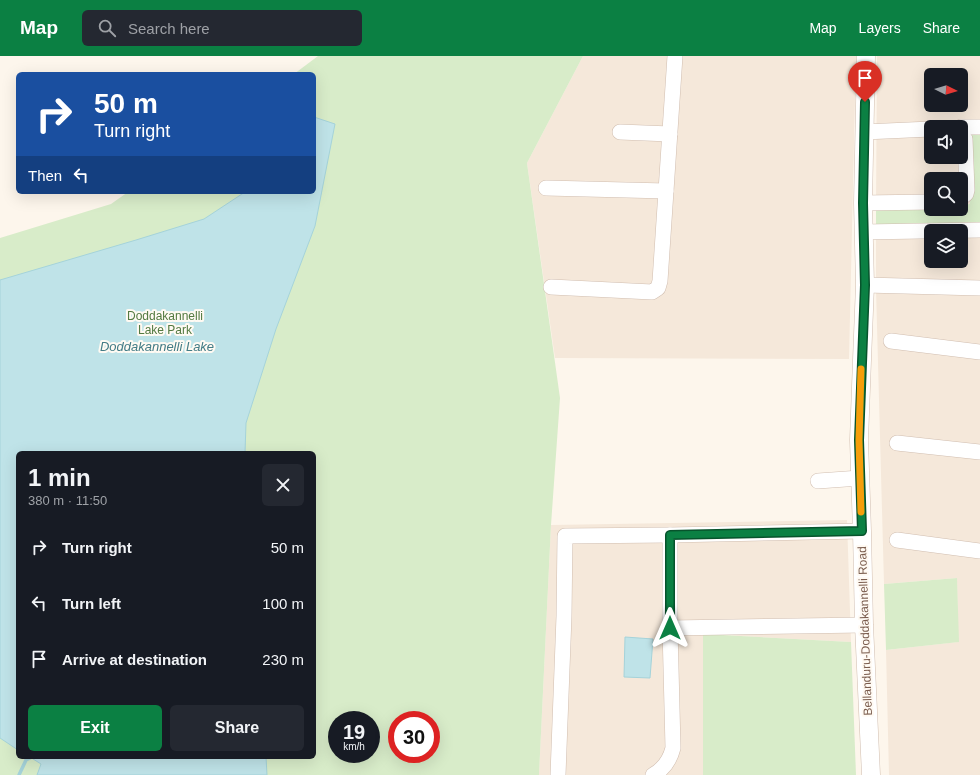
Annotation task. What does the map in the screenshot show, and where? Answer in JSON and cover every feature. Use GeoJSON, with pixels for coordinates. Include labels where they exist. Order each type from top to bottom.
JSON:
{"type":"FeatureCollection","features":[{"type":"Feature","properties":{"kind":"street"},"geometry":{"type":"LineString","coordinates":[[551,287],[652,292],[658,288],[660,281],[675,56]]}},
{"type":"Feature","properties":{"kind":"street","name":"Bellanduru-Doddakannelli Road"},"geometry":{"type":"LineString","coordinates":[[869,56],[864,132],[863,203],[865,285],[859,440],[864,625],[871,775]]}},
{"type":"Feature","properties":{"kind":"street"},"geometry":{"type":"LineString","coordinates":[[968,131],[980,126]]}},
{"type":"Feature","properties":{"kind":"street"},"geometry":{"type":"LineString","coordinates":[[864,132],[924,129]]}},
{"type":"Feature","properties":{"kind":"street"},"geometry":{"type":"LineString","coordinates":[[620,132],[670,134]]}},
{"type":"Feature","properties":{"kind":"street"},"geometry":{"type":"LineString","coordinates":[[546,188],[666,191]]}},
{"type":"Feature","properties":{"kind":"street"},"geometry":{"type":"LineString","coordinates":[[863,203],[924,202]]}},
{"type":"Feature","properties":{"kind":"street"},"geometry":{"type":"LineString","coordinates":[[864,232],[980,230]]}},
{"type":"Feature","properties":{"kind":"street"},"geometry":{"type":"LineString","coordinates":[[865,285],[980,288]]}},
{"type":"Feature","properties":{"kind":"street"},"geometry":{"type":"LineString","coordinates":[[891,341],[980,352]]}},
{"type":"Feature","properties":{"kind":"street"},"geometry":{"type":"LineString","coordinates":[[897,443],[980,452]]}},
{"type":"Feature","properties":{"kind":"street"},"geometry":{"type":"LineString","coordinates":[[818,481],[860,478]]}},
{"type":"Feature","properties":{"kind":"street"},"geometry":{"type":"LineString","coordinates":[[558,775],[564,616],[565,536],[862,531]]}},
{"type":"Feature","properties":{"kind":"street"},"geometry":{"type":"LineString","coordinates":[[653,775],[660,771],[666,764],[671,757],[673,748],[670,628],[670,535]]}},
{"type":"Feature","properties":{"kind":"street"},"geometry":{"type":"LineString","coordinates":[[898,540],[980,551]]}},
{"type":"Feature","properties":{"kind":"street"},"geometry":{"type":"LineString","coordinates":[[670,628],[864,625]]}},
{"type":"Feature","properties":{"kind":"shaded area"},"geometry":{"type":"Polygon","coordinates":[[[583,56],[856,56],[849,359],[555,358],[527,163],[583,56]]]}},
{"type":"Feature","properties":{"kind":"shaded area"},"geometry":{"type":"Polygon","coordinates":[[[877,56],[980,56],[980,133],[971,134],[970,204],[968,204],[968,172],[924,172],[924,205],[876,206],[877,56]]]}},
{"type":"Feature","properties":{"kind":"shaded area"},"geometry":{"type":"Polygon","coordinates":[[[980,223],[980,775],[889,775],[886,650],[958,642],[957,578],[884,584],[876,289],[876,226],[924,225],[924,268],[968,268],[968,224],[945,224],[980,223]]]}},
{"type":"Feature","properties":{"kind":"shaded area"},"geometry":{"type":"Polygon","coordinates":[[[847,520],[851,642],[703,634],[703,775],[539,775],[551,525],[847,520]]]}},
{"type":"Feature","properties":{"kind":"green space","name":"Doddakannelli Lake Park"},"geometry":{"type":"Polygon","coordinates":[[[318,56],[583,56],[527,163],[560,398],[551,525],[539,775],[0,775],[0,238],[111,204],[125,194],[316,194],[316,72],[297,72],[318,56]]]}},
{"type":"Feature","properties":{"kind":"green space"},"geometry":{"type":"Polygon","coordinates":[[[971,133],[980,133],[980,223],[876,226],[876,206],[924,209],[924,216],[968,216],[968,204],[970,204],[971,133]]]}},
{"type":"Feature","properties":{"kind":"green space"},"geometry":{"type":"Polygon","coordinates":[[[957,578],[959,642],[886,650],[884,584],[957,578]]]}},
{"type":"Feature","properties":{"kind":"green space"},"geometry":{"type":"Polygon","coordinates":[[[703,634],[851,642],[856,775],[703,775],[703,634]]]}},
{"type":"Feature","properties":{"kind":"water","name":"Doddakannelli Lake"},"geometry":{"type":"Polygon","coordinates":[[[316,118],[335,124],[315,226],[276,329],[246,423],[245,451],[16,451],[16,749],[0,738],[0,280],[204,219],[242,194],[316,194],[316,118]]]}},
{"type":"Feature","properties":{"kind":"water"},"geometry":{"type":"Polygon","coordinates":[[[625,637],[653,639],[650,678],[624,677],[625,637]]]}},
{"type":"Feature","properties":{"kind":"water"},"geometry":{"type":"Polygon","coordinates":[[[33,759],[266,759],[267,775],[37,775],[41,764],[33,759]]]}},
{"type":"Feature","properties":{"kind":"waterway"},"geometry":{"type":"LineString","coordinates":[[19,775],[26,760],[28,759]]}},
{"type":"Feature","properties":{"kind":"slow traffic"},"geometry":{"type":"LineString","coordinates":[[861,369],[859,440],[861,512]]}},
{"type":"Feature","properties":{"kind":"route"},"geometry":{"type":"LineString","coordinates":[[670,628],[670,535],[862,531],[859,440],[865,285],[863,203],[865,102]]}}]}
